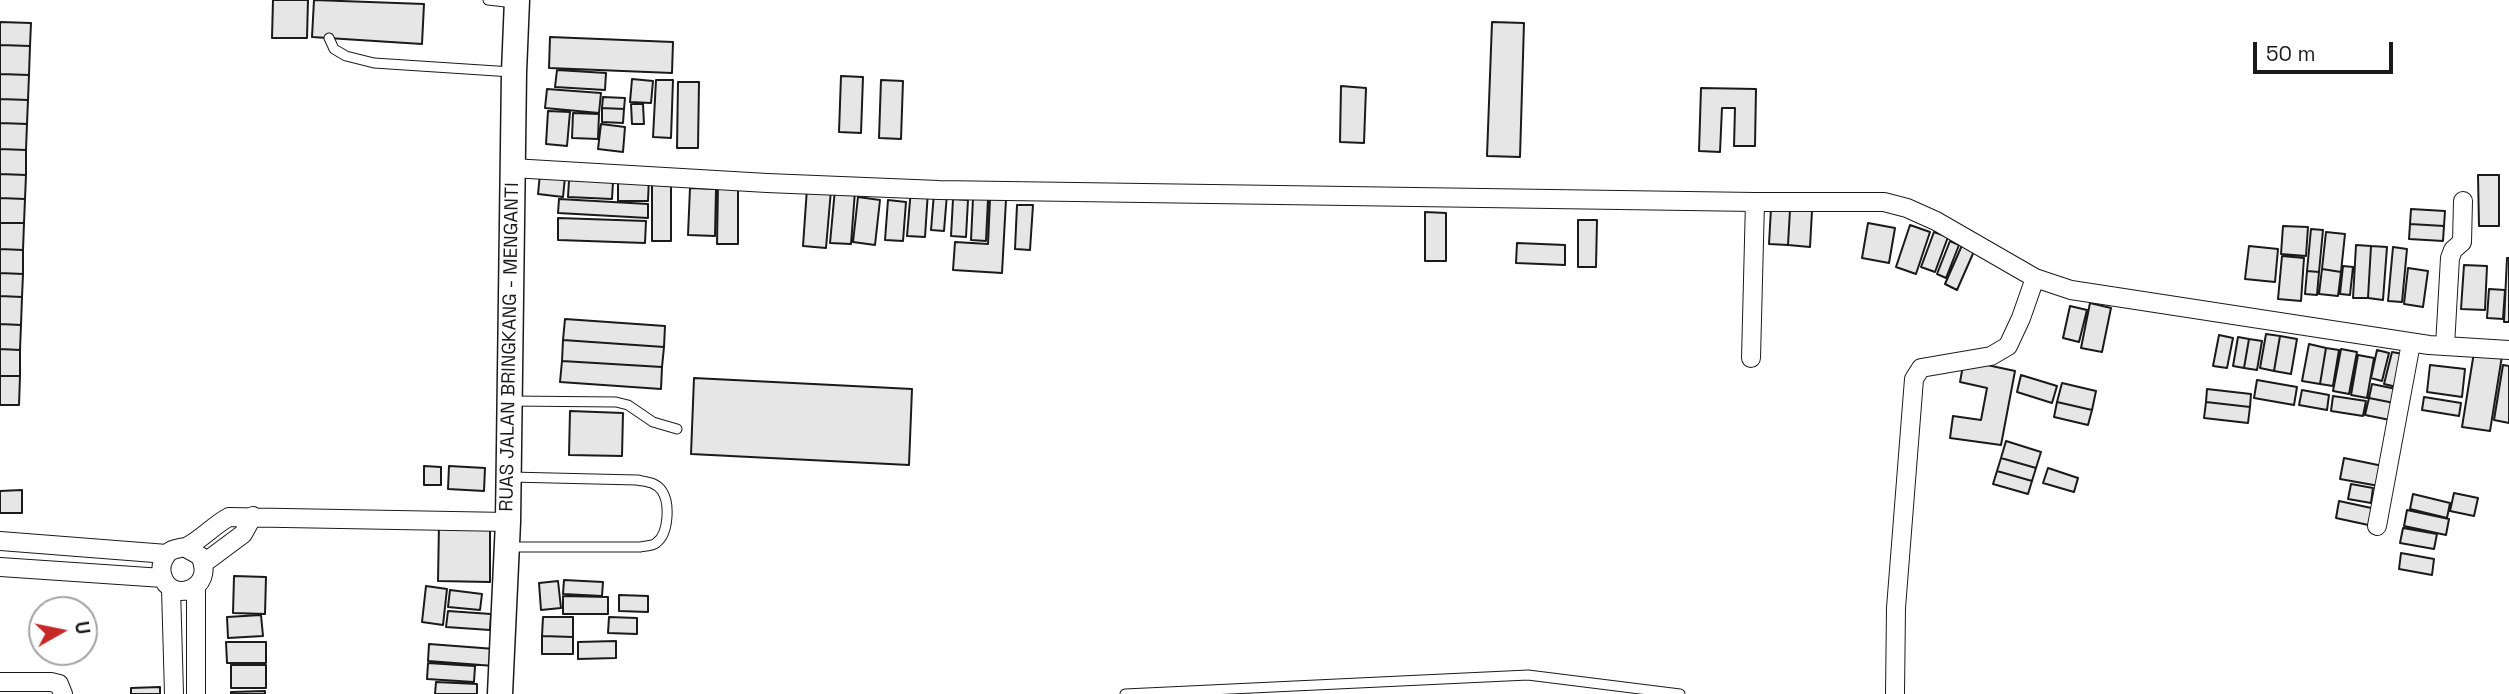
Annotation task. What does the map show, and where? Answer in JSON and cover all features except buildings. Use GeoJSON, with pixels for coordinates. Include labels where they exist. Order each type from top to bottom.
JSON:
{"type":"FeatureCollection","features":[{"type":"Feature","properties":{"kind":"main road","name":"RUAS JALAN BRINGKANG - MENGANTI"},"geometry":{"type":"LineString","coordinates":[[500,694],[508,522],[513,72],[517,2]]}},
{"type":"Feature","properties":{"kind":"street"},"geometry":{"type":"LineString","coordinates":[[512,167],[766,183],[939,190],[1884,202],[1936,220],[2035,278],[2071,290],[2411,343],[2509,350]]}},
{"type":"Feature","properties":{"kind":"street"},"geometry":{"type":"LineString","coordinates":[[2445,346],[2450,258],[2462,242],[2463,201]]}},
{"type":"Feature","properties":{"kind":"street"},"geometry":{"type":"LineString","coordinates":[[1751,358],[1755,202]]}},
{"type":"Feature","properties":{"kind":"street"},"geometry":{"type":"LineString","coordinates":[[1895,694],[1896,608],[1914,379],[1922,368],[1991,356],[2008,346],[2035,278]]}},
{"type":"Feature","properties":{"kind":"street"},"geometry":{"type":"LineString","coordinates":[[2377,526],[2411,343]]}},
{"type":"Feature","properties":{"kind":"street"},"geometry":{"type":"LineString","coordinates":[[204,563],[243,534],[253,516]]}},
{"type":"Feature","properties":{"kind":"street"},"geometry":{"type":"LineString","coordinates":[[174,694],[167,583],[161,569],[167,554],[186,548],[229,517],[508,522]]}},
{"type":"Feature","properties":{"kind":"street"},"geometry":{"type":"LineString","coordinates":[[0,541],[167,554]]}},
{"type":"Feature","properties":{"kind":"street"},"geometry":{"type":"LineString","coordinates":[[0,567],[167,583],[188,591],[202,580],[204,563],[200,556],[186,548]]}},
{"type":"Feature","properties":{"kind":"street"},"geometry":{"type":"LineString","coordinates":[[196,587],[196,694]]}},
{"type":"Feature","properties":{"kind":"street"},"geometry":{"type":"LineString","coordinates":[[0,682],[51,682],[59,684],[63,694]]}},
{"type":"Feature","properties":{"kind":"lane"},"geometry":{"type":"LineString","coordinates":[[488,0],[517,2]]}},
{"type":"Feature","properties":{"kind":"lane"},"geometry":{"type":"LineString","coordinates":[[329,38],[334,49],[346,56],[374,63],[513,72]]}},
{"type":"Feature","properties":{"kind":"lane"},"geometry":{"type":"LineString","coordinates":[[509,401],[616,402],[628,405],[653,422],[677,429]]}},
{"type":"Feature","properties":{"kind":"lane"},"geometry":{"type":"LineString","coordinates":[[506,547],[640,547],[656,544],[663,534],[667,515],[663,492],[653,483],[637,480],[509,477]]}},
{"type":"Feature","properties":{"kind":"lane"},"geometry":{"type":"LineString","coordinates":[[1125,694],[1528,675],[1680,694]]}}]}
